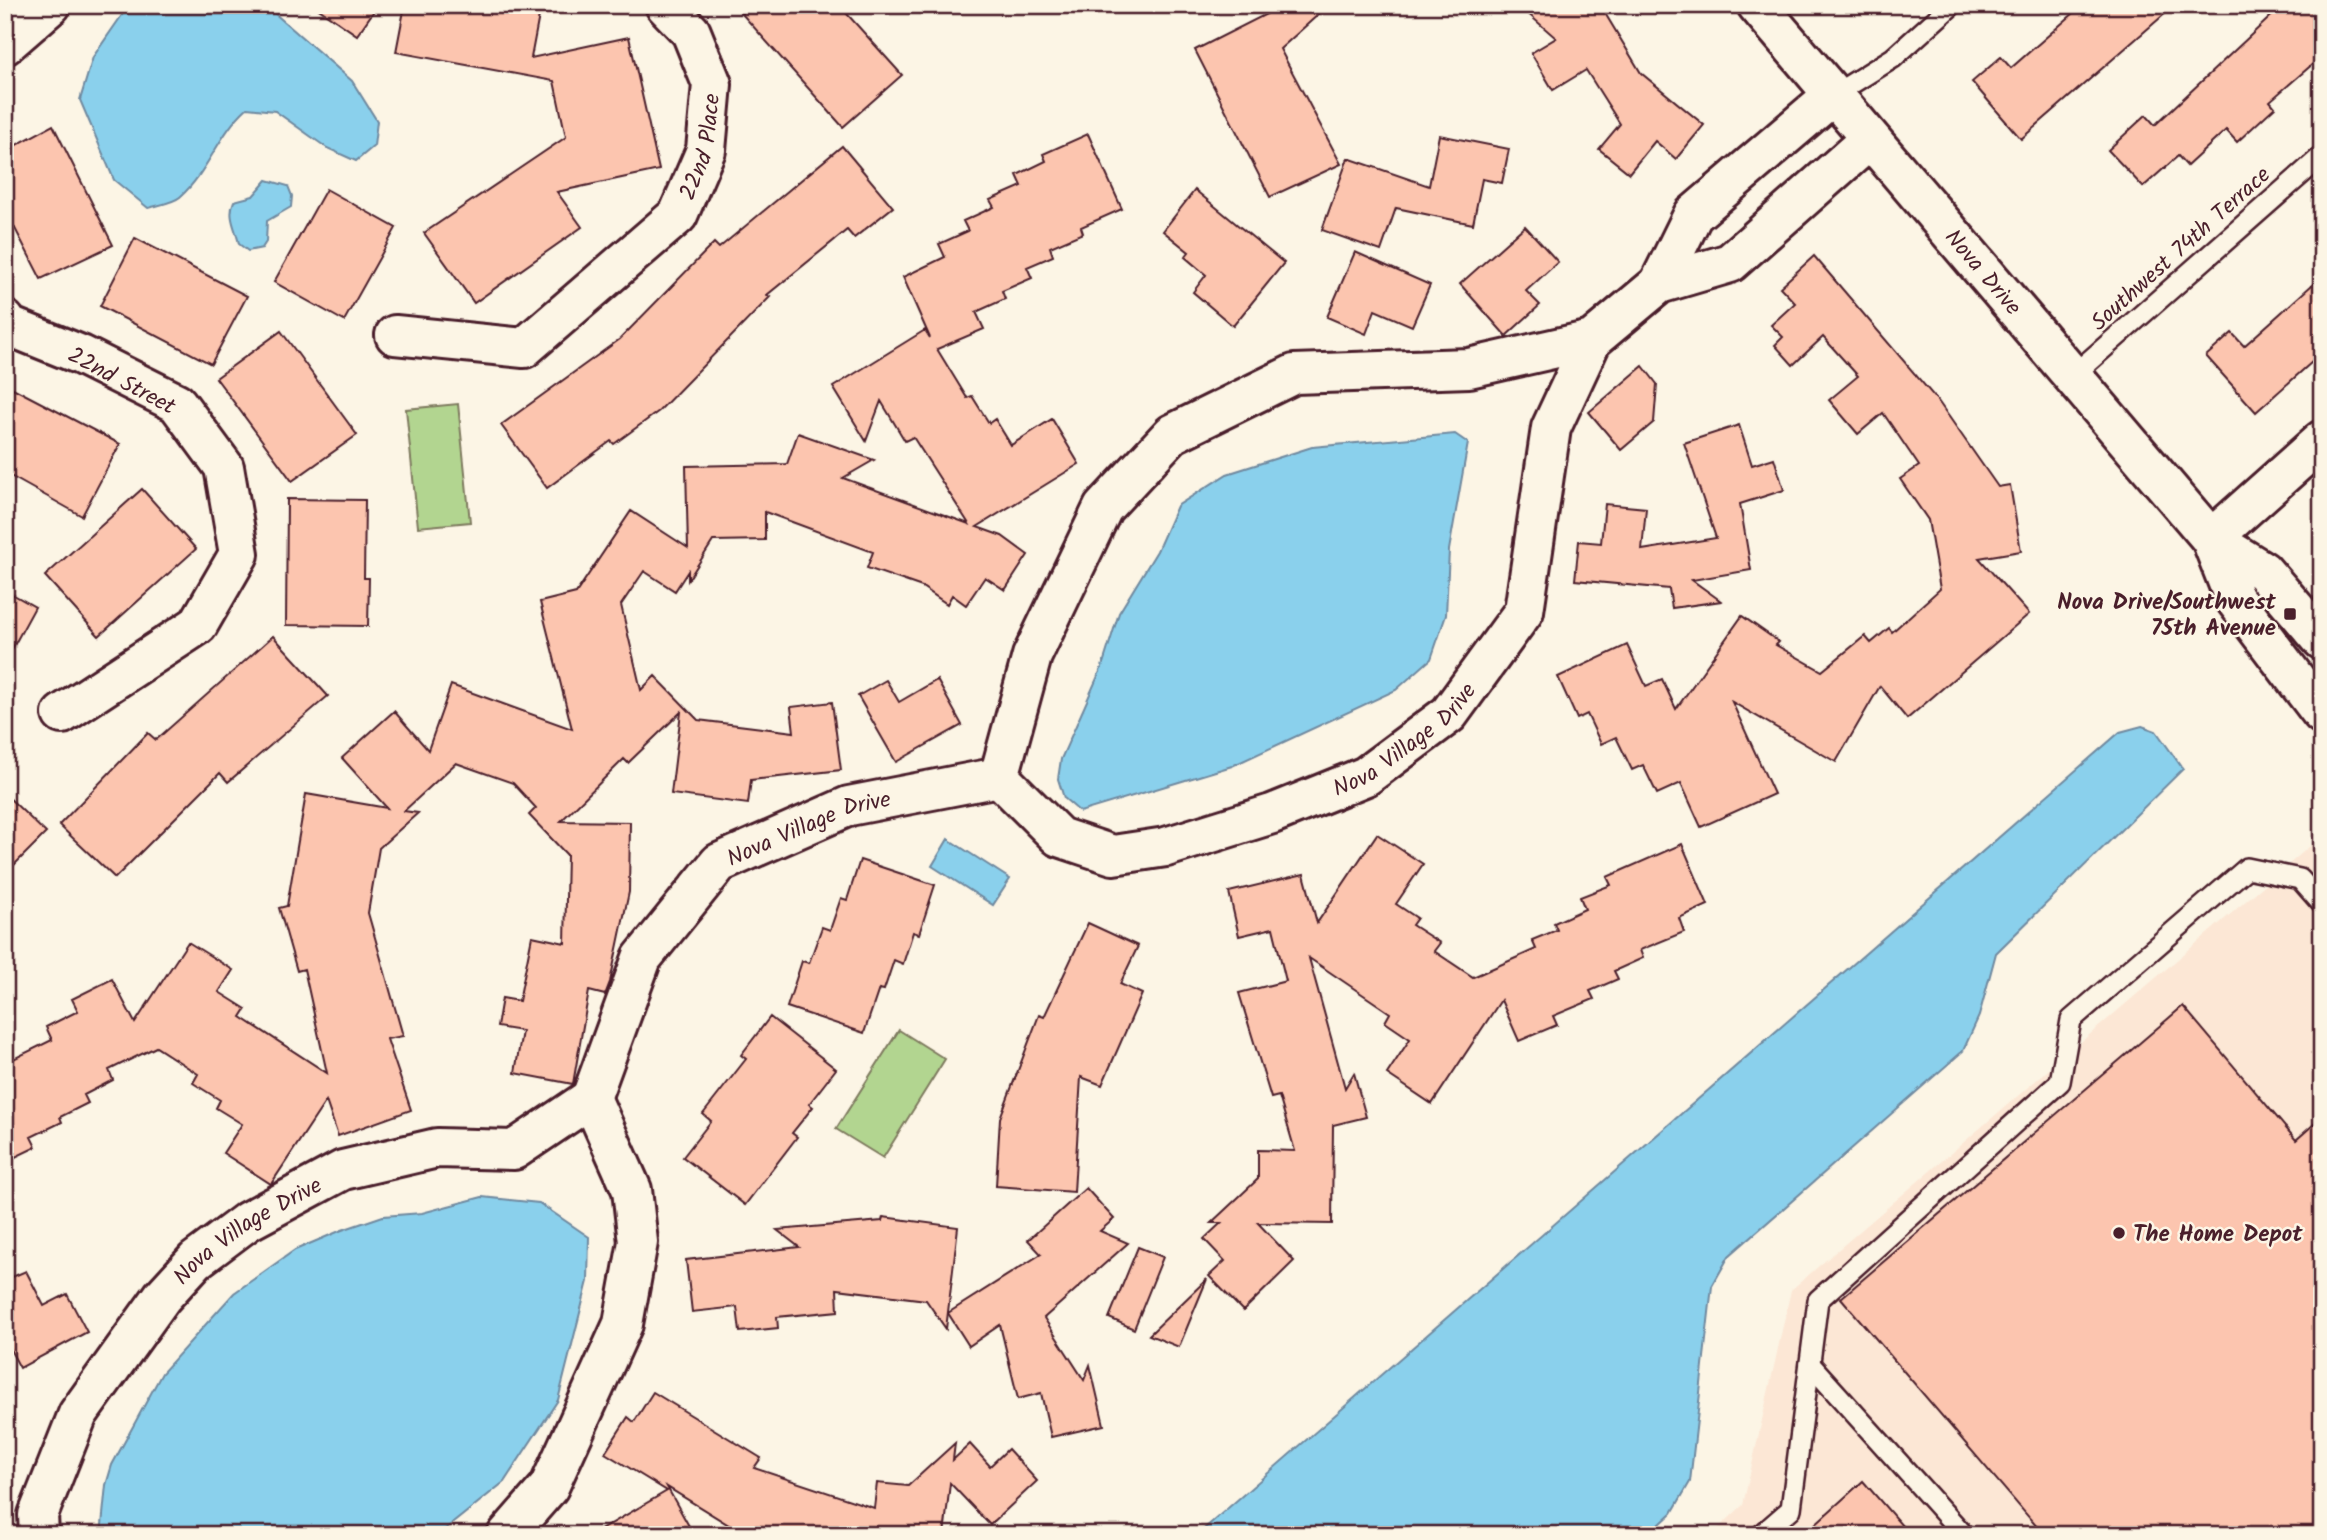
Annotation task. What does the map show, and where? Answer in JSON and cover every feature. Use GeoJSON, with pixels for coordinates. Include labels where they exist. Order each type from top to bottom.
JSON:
{"type":"FeatureCollection","features":[{"type":"Feature","properties":{"kind":"street"},"geometry":{"type":"LineString","coordinates":[[5,45],[51,5]]}},
{"type":"Feature","properties":{"kind":"street","name":"22nd Place"},"geometry":{"type":"LineString","coordinates":[[395,335],[524,348],[678,215],[706,150],[712,84],[691,32],[665,5]]}},
{"type":"Feature","properties":{"kind":"street","name":"Nova Drive"},"geometry":{"type":"LineString","coordinates":[[1757,5],[1869,140],[2211,539],[2263,571],[2322,640]]}},
{"type":"Feature","properties":{"kind":"street","name":"Nova Village Drive"},"geometry":{"type":"LineString","coordinates":[[1659,284],[1693,215],[1832,96]]}},
{"type":"Feature","properties":{"kind":"street","name":"Nova Village Drive"},"geometry":{"type":"LineString","coordinates":[[999,777],[1059,837],[1113,855],[1166,847],[1272,814],[1366,776],[1449,714],[1524,611],[1550,428],[1592,340],[1659,284],[1730,263],[1869,140]]}},
{"type":"Feature","properties":{"kind":"street","name":"22nd Street"},"geometry":{"type":"LineString","coordinates":[[6,325],[81,355],[177,403],[224,467],[239,554],[198,625],[62,714]]}},
{"type":"Feature","properties":{"kind":"street","name":"Nova Village Drive"},"geometry":{"type":"LineString","coordinates":[[999,777],[1032,656],[1103,508],[1172,434],[1294,374],[1469,368],[1592,340]]}},
{"type":"Feature","properties":{"kind":"street"},"geometry":{"type":"LineString","coordinates":[[2211,539],[2322,440]]}},
{"type":"Feature","properties":{"kind":"street","name":"Nova Drive"},"geometry":{"type":"LineString","coordinates":[[2211,539],[2234,598],[2322,714]]}},
{"type":"Feature","properties":{"kind":"street","name":"Nova Village Drive"},"geometry":{"type":"LineString","coordinates":[[39,1535],[38,1516],[78,1414],[162,1297],[196,1260],[248,1221],[343,1170],[437,1149],[514,1150],[591,1098],[642,958],[719,863],[849,806],[999,777]]}},
{"type":"Feature","properties":{"kind":"street"},"geometry":{"type":"LineString","coordinates":[[507,1535],[549,1488],[624,1324],[638,1241],[632,1190],[591,1098]]}},
{"type":"Feature","properties":{"kind":"lane"},"geometry":{"type":"LineString","coordinates":[[1832,96],[1894,58],[1952,5]]}},
{"type":"Feature","properties":{"kind":"lane","name":"Southwest 74th Terrace"},"geometry":{"type":"LineString","coordinates":[[2071,377],[2322,156]]}},
{"type":"Feature","properties":{"kind":"lane"},"geometry":{"type":"LineString","coordinates":[[1762,1535],[1791,1509],[1818,1300],[2060,1082],[2071,1020],[2247,868],[2300,879],[2322,904]]}},
{"type":"Feature","properties":{"kind":"lane"},"geometry":{"type":"LineString","coordinates":[[1810,1364],[1964,1535]]}},
{"type":"Feature","properties":{"kind":"shaded area","name":"The Home Depot"},"geometry":{"type":"Polygon","coordinates":[[[2316,841],[2322,847],[2322,1535],[1711,1535],[1743,1505],[1791,1290],[2316,841]]]}},
{"type":"Feature","properties":{"kind":"green space"},"geometry":{"type":"Polygon","coordinates":[[[458,404],[470,522],[418,527],[406,409],[458,404]]]}},
{"type":"Feature","properties":{"kind":"green space"},"geometry":{"type":"Polygon","coordinates":[[[899,1030],[945,1059],[883,1158],[836,1129],[899,1030]]]}},
{"type":"Feature","properties":{"kind":"water"},"geometry":{"type":"Polygon","coordinates":[[[129,5],[265,5],[352,81],[377,121],[374,146],[356,161],[327,148],[275,111],[247,108],[229,129],[190,187],[180,197],[148,208],[114,180],[80,100],[93,57],[129,5]]]}},
{"type":"Feature","properties":{"kind":"water"},"geometry":{"type":"Polygon","coordinates":[[[267,180],[288,186],[292,196],[291,207],[267,221],[266,242],[262,248],[248,251],[239,244],[232,207],[234,201],[253,196],[267,180]]]}},
{"type":"Feature","properties":{"kind":"water"},"geometry":{"type":"Polygon","coordinates":[[[1455,434],[1468,443],[1449,550],[1446,615],[1431,659],[1396,690],[1232,766],[1080,812],[1064,798],[1058,779],[1061,759],[1102,667],[1119,613],[1157,551],[1177,506],[1227,474],[1312,447],[1455,434]]]}},
{"type":"Feature","properties":{"kind":"water"},"geometry":{"type":"Polygon","coordinates":[[[2142,726],[2156,731],[2183,769],[1996,953],[1979,1016],[1963,1051],[1729,1256],[1712,1286],[1690,1482],[1672,1513],[1648,1535],[1197,1535],[2120,732],[2142,726]]]}},
{"type":"Feature","properties":{"kind":"water"},"geometry":{"type":"Polygon","coordinates":[[[948,839],[1010,879],[993,905],[932,866],[948,839]]]}},
{"type":"Feature","properties":{"kind":"water"},"geometry":{"type":"Polygon","coordinates":[[[482,1197],[539,1203],[589,1237],[588,1281],[558,1400],[504,1482],[438,1535],[101,1535],[106,1485],[112,1465],[162,1373],[234,1293],[295,1250],[342,1230],[383,1216],[422,1213],[482,1197]]]}},
{"type":"Feature","properties":{"kind":"building"},"geometry":{"type":"Polygon","coordinates":[[[313,5],[378,5],[357,35],[313,5]]]}},
{"type":"Feature","properties":{"kind":"building"},"geometry":{"type":"Polygon","coordinates":[[[405,5],[541,5],[531,58],[629,37],[659,170],[557,192],[582,227],[474,303],[424,233],[566,137],[554,81],[396,52],[405,5]]]}},
{"type":"Feature","properties":{"kind":"building"},"geometry":{"type":"Polygon","coordinates":[[[734,5],[839,5],[902,75],[843,127],[734,5]]]}},
{"type":"Feature","properties":{"kind":"building"},"geometry":{"type":"Polygon","coordinates":[[[1284,5],[1329,5],[1280,49],[1341,164],[1270,197],[1195,50],[1284,5]]]}},
{"type":"Feature","properties":{"kind":"building"},"geometry":{"type":"Polygon","coordinates":[[[1518,5],[1600,5],[1641,73],[1704,125],[1676,159],[1655,141],[1629,173],[1599,149],[1620,124],[1586,70],[1553,90],[1531,53],[1556,38],[1518,5]]]}},
{"type":"Feature","properties":{"kind":"building"},"geometry":{"type":"Polygon","coordinates":[[[2083,5],[2175,5],[2021,139],[1972,82],[2001,57],[2011,68],[2083,5]]]}},
{"type":"Feature","properties":{"kind":"building"},"geometry":{"type":"Polygon","coordinates":[[[2283,5],[2322,5],[2322,56],[2270,101],[2275,107],[2237,142],[2226,130],[2187,166],[2178,156],[2143,187],[2108,150],[2146,115],[2155,125],[2283,5]]]}},
{"type":"Feature","properties":{"kind":"building"},"geometry":{"type":"Polygon","coordinates":[[[53,125],[113,245],[41,279],[5,209],[5,151],[53,125]]]}},
{"type":"Feature","properties":{"kind":"building"},"geometry":{"type":"Polygon","coordinates":[[[1088,134],[1122,209],[1081,227],[1083,233],[1050,247],[1053,256],[1027,267],[1032,278],[1002,291],[1005,299],[976,312],[984,329],[937,349],[967,398],[972,396],[989,423],[995,419],[1011,445],[1052,419],[1079,464],[977,527],[1002,536],[1028,555],[1005,590],[985,577],[966,605],[952,595],[947,604],[922,587],[867,568],[873,552],[765,512],[765,540],[713,541],[688,580],[688,571],[675,591],[644,571],[621,605],[641,690],[655,676],[698,720],[794,732],[791,707],[832,702],[841,770],[751,780],[748,804],[671,794],[681,712],[628,763],[624,759],[561,821],[630,822],[629,892],[610,982],[605,995],[589,991],[573,1084],[515,1073],[522,1031],[497,1027],[502,998],[519,1001],[532,936],[565,943],[567,855],[529,815],[536,808],[513,783],[456,763],[404,811],[418,813],[379,848],[368,913],[403,1036],[387,1039],[411,1110],[338,1136],[326,1101],[271,1184],[223,1153],[242,1124],[216,1108],[220,1100],[193,1083],[198,1074],[156,1047],[109,1070],[113,1080],[84,1095],[88,1103],[60,1117],[62,1122],[31,1137],[36,1147],[5,1162],[5,1063],[52,1040],[46,1027],[78,1011],[72,999],[112,979],[135,1023],[188,942],[233,970],[219,992],[246,1009],[241,1017],[327,1073],[304,969],[297,971],[279,908],[287,906],[306,794],[387,808],[342,758],[394,711],[428,750],[451,685],[572,729],[540,602],[576,593],[631,511],[688,548],[686,466],[787,464],[798,433],[874,460],[843,478],[969,524],[913,437],[905,441],[881,401],[866,441],[833,387],[925,330],[930,338],[903,277],[945,257],[939,244],[968,231],[963,221],[994,207],[990,200],[1022,186],[1017,175],[1046,161],[1043,154],[1088,134]]]}},
{"type":"Feature","properties":{"kind":"building"},"geometry":{"type":"Polygon","coordinates":[[[1439,135],[1509,149],[1502,183],[1482,179],[1473,224],[1396,208],[1381,251],[1322,230],[1348,158],[1429,186],[1439,135]]]}},
{"type":"Feature","properties":{"kind":"building"},"geometry":{"type":"Polygon","coordinates":[[[842,146],[893,207],[854,238],[847,230],[767,295],[770,297],[659,411],[614,444],[611,441],[547,488],[501,425],[620,339],[714,243],[719,248],[842,146]]]}},
{"type":"Feature","properties":{"kind":"building"},"geometry":{"type":"Polygon","coordinates":[[[326,189],[396,228],[344,321],[274,282],[326,189]]]}},
{"type":"Feature","properties":{"kind":"building"},"geometry":{"type":"Polygon","coordinates":[[[1195,190],[1284,263],[1233,326],[1193,292],[1206,275],[1185,257],[1189,252],[1163,231],[1195,190]]]}},
{"type":"Feature","properties":{"kind":"building"},"geometry":{"type":"Polygon","coordinates":[[[1525,226],[1558,262],[1526,291],[1540,305],[1506,336],[1460,284],[1525,226]]]}},
{"type":"Feature","properties":{"kind":"building"},"geometry":{"type":"Polygon","coordinates":[[[135,238],[247,296],[211,364],[100,306],[135,238]]]}},
{"type":"Feature","properties":{"kind":"building"},"geometry":{"type":"Polygon","coordinates":[[[1355,252],[1430,285],[1412,326],[1375,310],[1366,334],[1327,317],[1355,252]]]}},
{"type":"Feature","properties":{"kind":"building"},"geometry":{"type":"Polygon","coordinates":[[[1814,256],[1938,401],[1998,487],[2010,485],[2021,551],[1979,558],[2029,614],[1907,719],[1880,686],[1836,762],[1732,702],[1774,794],[1701,827],[1681,783],[1657,794],[1643,765],[1632,770],[1616,737],[1601,744],[1587,714],[1577,719],[1558,677],[1627,645],[1646,686],[1662,679],[1676,709],[1742,616],[1779,642],[1776,645],[1822,671],[1865,636],[1871,643],[1889,628],[1892,632],[1940,589],[1928,520],[1900,479],[1919,466],[1883,413],[1858,434],[1829,400],[1858,376],[1823,337],[1793,365],[1775,345],[1783,337],[1771,325],[1795,303],[1780,287],[1814,256]]]}},
{"type":"Feature","properties":{"kind":"building"},"geometry":{"type":"Polygon","coordinates":[[[2322,276],[2322,353],[2256,412],[2206,356],[2232,333],[2244,346],[2322,276]]]}},
{"type":"Feature","properties":{"kind":"building"},"geometry":{"type":"Polygon","coordinates":[[[281,331],[357,435],[292,481],[216,378],[281,331]]]}},
{"type":"Feature","properties":{"kind":"building"},"geometry":{"type":"Polygon","coordinates":[[[1643,366],[1657,384],[1654,422],[1621,450],[1589,412],[1643,366]]]}},
{"type":"Feature","properties":{"kind":"building"},"geometry":{"type":"Polygon","coordinates":[[[5,384],[120,444],[82,516],[5,473],[5,384]]]}},
{"type":"Feature","properties":{"kind":"building"},"geometry":{"type":"Polygon","coordinates":[[[1739,425],[1752,465],[1774,458],[1784,490],[1740,504],[1751,570],[1692,580],[1721,601],[1672,608],[1669,589],[1575,580],[1579,541],[1601,543],[1605,504],[1646,508],[1642,550],[1716,538],[1684,443],[1739,425]]]}},
{"type":"Feature","properties":{"kind":"building"},"geometry":{"type":"Polygon","coordinates":[[[142,489],[196,549],[99,636],[45,576],[142,489]]]}},
{"type":"Feature","properties":{"kind":"building"},"geometry":{"type":"Polygon","coordinates":[[[287,499],[365,500],[364,578],[369,578],[368,626],[286,625],[287,499]]]}},
{"type":"Feature","properties":{"kind":"building"},"geometry":{"type":"Polygon","coordinates":[[[5,590],[35,607],[5,662],[5,590]]]}},
{"type":"Feature","properties":{"kind":"building"},"geometry":{"type":"Polygon","coordinates":[[[273,636],[328,696],[228,782],[220,773],[115,878],[59,825],[148,733],[156,740],[273,636]]]}},
{"type":"Feature","properties":{"kind":"building"},"geometry":{"type":"Polygon","coordinates":[[[886,680],[899,702],[937,680],[962,725],[896,762],[858,696],[886,680]]]}},
{"type":"Feature","properties":{"kind":"building"},"geometry":{"type":"Polygon","coordinates":[[[5,794],[46,833],[5,874],[5,794]]]}},
{"type":"Feature","properties":{"kind":"building"},"geometry":{"type":"Polygon","coordinates":[[[1377,834],[1423,864],[1396,904],[1417,918],[1412,925],[1440,943],[1434,951],[1473,977],[1536,949],[1532,940],[1557,930],[1554,923],[1585,909],[1580,897],[1611,885],[1607,877],[1682,844],[1708,905],[1679,918],[1684,932],[1640,950],[1643,958],[1614,971],[1618,979],[1590,991],[1594,999],[1553,1016],[1557,1025],[1519,1041],[1501,1000],[1432,1104],[1387,1074],[1410,1039],[1385,1022],[1390,1013],[1309,958],[1345,1088],[1354,1073],[1366,1117],[1333,1125],[1332,1224],[1258,1223],[1294,1261],[1243,1311],[1209,1276],[1225,1261],[1204,1239],[1221,1223],[1211,1223],[1258,1179],[1258,1150],[1295,1151],[1279,1096],[1271,1098],[1239,993],[1286,981],[1273,928],[1239,936],[1229,892],[1304,874],[1317,923],[1377,834]]]}},
{"type":"Feature","properties":{"kind":"building"},"geometry":{"type":"Polygon","coordinates":[[[860,860],[935,885],[919,934],[913,932],[903,964],[894,960],[884,990],[879,989],[864,1033],[787,1007],[802,961],[809,963],[822,927],[830,930],[841,898],[847,900],[860,860]]]}},
{"type":"Feature","properties":{"kind":"building"},"geometry":{"type":"Polygon","coordinates":[[[1088,923],[1138,946],[1120,984],[1142,994],[1102,1085],[1081,1077],[1074,1192],[996,1186],[1000,1118],[1039,1015],[1044,1017],[1088,923]]]}},
{"type":"Feature","properties":{"kind":"building","name":"The Home Depot"},"geometry":{"type":"Polygon","coordinates":[[[2183,1006],[2296,1140],[2322,1117],[2322,1535],[2044,1535],[1841,1298],[2183,1006]]]}},
{"type":"Feature","properties":{"kind":"building"},"geometry":{"type":"Polygon","coordinates":[[[770,1017],[836,1069],[809,1104],[813,1107],[792,1133],[797,1137],[745,1205],[683,1157],[711,1121],[703,1114],[746,1059],[741,1055],[770,1017]]]}},
{"type":"Feature","properties":{"kind":"building"},"geometry":{"type":"Polygon","coordinates":[[[1086,1188],[1114,1219],[1100,1231],[1128,1243],[1044,1318],[1084,1380],[1090,1365],[1104,1425],[1051,1437],[1041,1393],[1018,1399],[1000,1325],[969,1346],[948,1313],[1041,1254],[1028,1240],[1086,1188]]]}},
{"type":"Feature","properties":{"kind":"building"},"geometry":{"type":"Polygon","coordinates":[[[883,1217],[958,1227],[946,1329],[926,1300],[837,1289],[838,1311],[777,1317],[778,1328],[740,1332],[737,1307],[692,1312],[686,1260],[799,1247],[777,1230],[882,1221],[883,1217]]]}},
{"type":"Feature","properties":{"kind":"building"},"geometry":{"type":"Polygon","coordinates":[[[1138,1247],[1163,1257],[1134,1329],[1109,1318],[1138,1247]]]}},
{"type":"Feature","properties":{"kind":"building"},"geometry":{"type":"Polygon","coordinates":[[[26,1271],[44,1306],[67,1294],[87,1332],[20,1368],[5,1340],[5,1280],[26,1271]]]}},
{"type":"Feature","properties":{"kind":"building"},"geometry":{"type":"Polygon","coordinates":[[[1207,1279],[1179,1347],[1149,1335],[1207,1279]]]}},
{"type":"Feature","properties":{"kind":"building"},"geometry":{"type":"Polygon","coordinates":[[[653,1392],[761,1458],[754,1468],[874,1508],[877,1483],[908,1486],[955,1443],[953,1460],[970,1444],[990,1466],[1008,1449],[1037,1481],[990,1525],[950,1483],[944,1535],[745,1535],[667,1487],[694,1535],[592,1535],[667,1491],[605,1453],[628,1417],[634,1422],[653,1392]]]}},
{"type":"Feature","properties":{"kind":"building"},"geometry":{"type":"Polygon","coordinates":[[[1863,1481],[1910,1535],[1803,1535],[1863,1481]]]}},
{"type":"Feature","properties":{"kind":"place","name":"Nova Drive/Southwest 75th Avenue"},"geometry":{"type":"Point","coordinates":[2290,614]}},
{"type":"Feature","properties":{"kind":"place","name":"The Home Depot"},"geometry":{"type":"Point","coordinates":[2119,1233]}}]}
